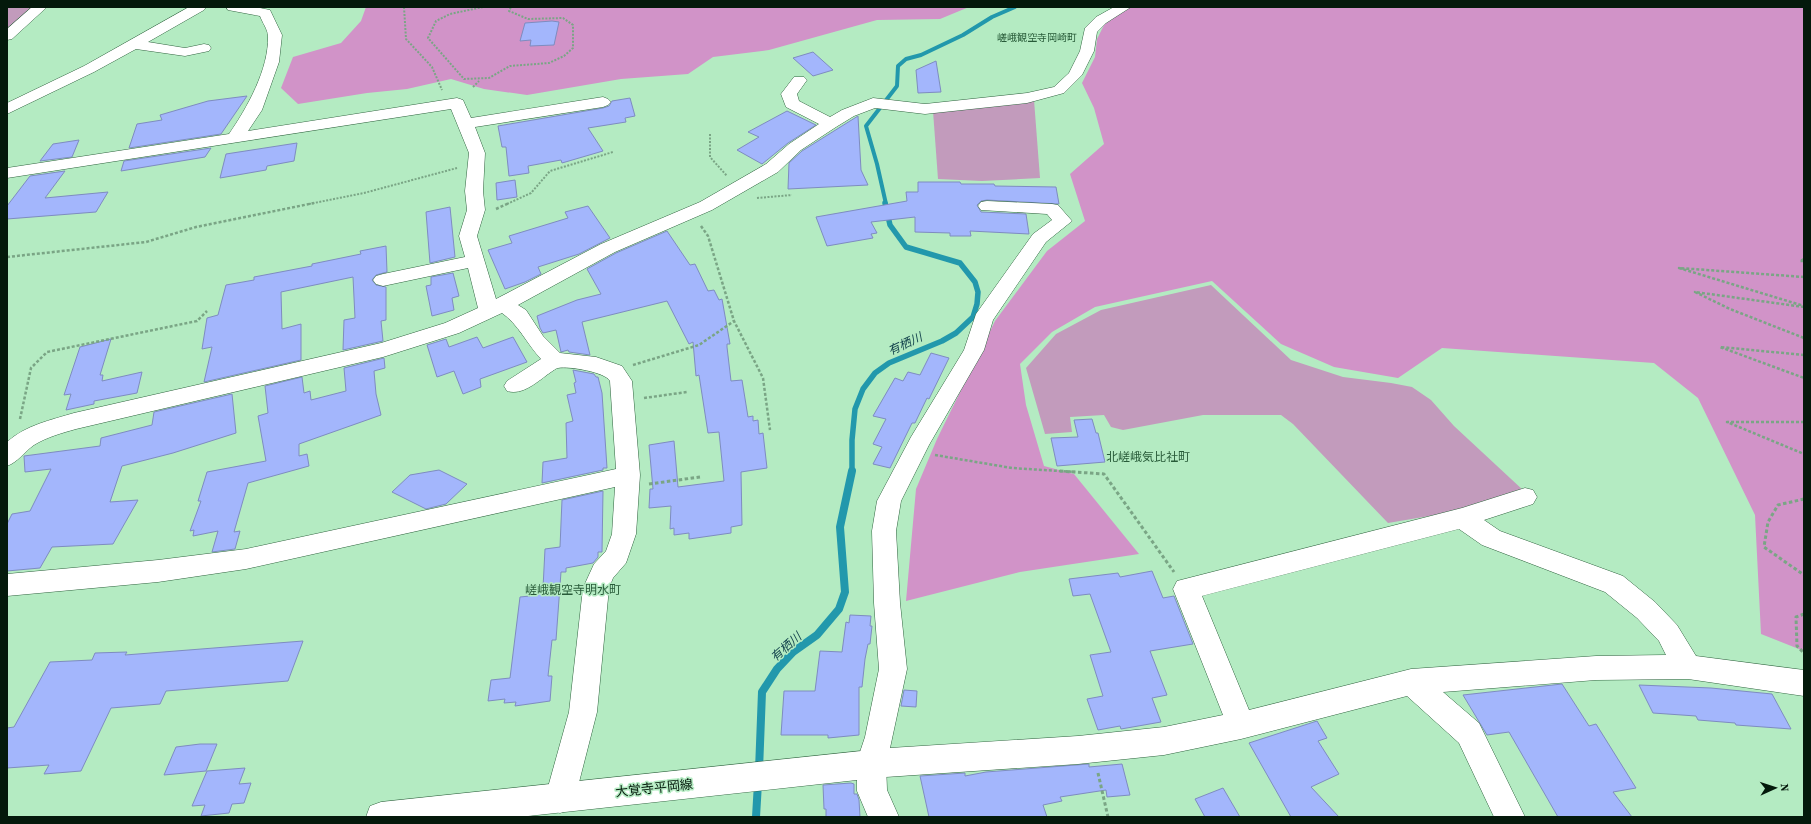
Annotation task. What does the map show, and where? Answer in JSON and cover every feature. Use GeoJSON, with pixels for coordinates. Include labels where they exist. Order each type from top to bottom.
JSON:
{"type":"FeatureCollection","features":[{"type":"Feature","properties":{"kind":"street"},"geometry":{"type":"LineString","coordinates":[[7,36],[40,7]]}},
{"type":"Feature","properties":{"kind":"street"},"geometry":{"type":"LineString","coordinates":[[7,109],[134,44],[199,7]]}},
{"type":"Feature","properties":{"kind":"street"},"geometry":{"type":"LineString","coordinates":[[232,7],[265,12],[275,35],[272,62],[254,110],[235,138]]}},
{"type":"Feature","properties":{"kind":"street"},"geometry":{"type":"LineString","coordinates":[[11,451],[32,435],[74,421],[383,350],[452,328],[496,307],[608,248],[691,212],[738,188],[772,168],[795,147],[848,113],[882,104],[925,109],[1027,98],[1059,90],[1075,75],[1087,51],[1090,31],[1101,20],[1124,7]]}},
{"type":"Feature","properties":{"kind":"street"},"geometry":{"type":"LineString","coordinates":[[134,44],[185,52],[204,48]]}},
{"type":"Feature","properties":{"kind":"street"},"geometry":{"type":"LineString","coordinates":[[799,80],[789,94],[792,104],[830,124]]}},
{"type":"Feature","properties":{"kind":"street"},"geometry":{"type":"LineString","coordinates":[[7,173],[457,102],[477,153],[474,191],[476,210],[468,236],[476,261],[496,307],[519,315],[536,341],[554,360]]}},
{"type":"Feature","properties":{"kind":"street"},"geometry":{"type":"LineString","coordinates":[[466,124],[603,102]]}},
{"type":"Feature","properties":{"kind":"street"},"geometry":{"type":"LineString","coordinates":[[884,817],[872,791],[871,764],[879,737],[893,669],[887,603],[884,531],[889,501],[915,451],[974,350],[983,318],[1039,238],[1063,221],[1052,209],[987,206]]}},
{"type":"Feature","properties":{"kind":"street"},"geometry":{"type":"LineString","coordinates":[[383,280],[476,261]]}},
{"type":"Feature","properties":{"kind":"street"},"geometry":{"type":"LineString","coordinates":[[515,386],[554,360],[596,364],[615,371],[621,381],[628,482],[624,534],[617,556],[603,572],[596,588],[584,712],[560,798]]}},
{"type":"Feature","properties":{"kind":"street"},"geometry":{"type":"LineString","coordinates":[[7,585],[158,571],[246,560],[628,482]]}},
{"type":"Feature","properties":{"kind":"street"},"geometry":{"type":"LineString","coordinates":[[1241,725],[1186,589],[1462,518],[1525,497]]}},
{"type":"Feature","properties":{"kind":"street"},"geometry":{"type":"LineString","coordinates":[[1462,518],[1491,538],[1614,584],[1646,610],[1668,633],[1688,667]]}},
{"type":"Feature","properties":{"kind":"street","name":"大覚寺平岡線"},"geometry":{"type":"LineString","coordinates":[[381,817],[871,764],[1093,749],[1164,741],[1241,725],[1411,682],[1596,668],[1688,667],[1804,683]]}},
{"type":"Feature","properties":{"kind":"street"},"geometry":{"type":"LineString","coordinates":[[1411,682],[1468,733],[1510,817]]}},
{"type":"Feature","properties":{"kind":"path"},"geometry":{"type":"LineString","coordinates":[[404,7],[406,39],[432,67],[448,104]]}},
{"type":"Feature","properties":{"kind":"path"},"geometry":{"type":"LineString","coordinates":[[480,81],[464,79],[428,38],[436,22],[450,14],[483,7]]}},
{"type":"Feature","properties":{"kind":"path"},"geometry":{"type":"LineString","coordinates":[[473,87],[480,81],[492,77],[509,66],[545,64],[562,58],[572,48],[573,25],[563,18],[528,19],[509,11],[511,7]]}},
{"type":"Feature","properties":{"kind":"path"},"geometry":{"type":"LineString","coordinates":[[710,134],[710,157],[738,188]]}},
{"type":"Feature","properties":{"kind":"path"},"geometry":{"type":"LineString","coordinates":[[474,220],[531,193],[550,171],[613,152]]}},
{"type":"Feature","properties":{"kind":"path"},"geometry":{"type":"LineString","coordinates":[[7,257],[146,242],[196,227],[364,193],[458,168],[475,167]]}},
{"type":"Feature","properties":{"kind":"path"},"geometry":{"type":"LineString","coordinates":[[691,212],[708,236],[734,321],[763,378],[770,430]]}},
{"type":"Feature","properties":{"kind":"path"},"geometry":{"type":"LineString","coordinates":[[1804,277],[1679,268],[1804,307]]}},
{"type":"Feature","properties":{"kind":"path"},"geometry":{"type":"LineString","coordinates":[[1804,307],[1695,292],[1730,309],[1804,338]]}},
{"type":"Feature","properties":{"kind":"path"},"geometry":{"type":"LineString","coordinates":[[11,451],[31,368],[46,352],[197,321],[207,311]]}},
{"type":"Feature","properties":{"kind":"path"},"geometry":{"type":"LineString","coordinates":[[615,371],[698,345],[734,321]]}},
{"type":"Feature","properties":{"kind":"path"},"geometry":{"type":"LineString","coordinates":[[1804,355],[1720,347],[1804,378]]}},
{"type":"Feature","properties":{"kind":"path"},"geometry":{"type":"LineString","coordinates":[[622,401],[687,392]]}},
{"type":"Feature","properties":{"kind":"path"},"geometry":{"type":"LineString","coordinates":[[1804,422],[1727,422],[1804,454]]}},
{"type":"Feature","properties":{"kind":"path"},"geometry":{"type":"LineString","coordinates":[[915,451],[1012,468],[1104,474],[1186,589]]}},
{"type":"Feature","properties":{"kind":"path"},"geometry":{"type":"LineString","coordinates":[[628,482],[700,477]]}},
{"type":"Feature","properties":{"kind":"path"},"geometry":{"type":"LineString","coordinates":[[1804,499],[1778,504],[1768,522],[1764,547],[1804,575]]}},
{"type":"Feature","properties":{"kind":"path"},"geometry":{"type":"LineString","coordinates":[[1804,614],[1796,617],[1797,646],[1804,653]]}},
{"type":"Feature","properties":{"kind":"path"},"geometry":{"type":"LineString","coordinates":[[1093,749],[1108,817]]}},
{"type":"Feature","properties":{"kind":"shaded area"},"geometry":{"type":"Polygon","coordinates":[[[33,7],[7,31],[7,8],[33,7]]]}},
{"type":"Feature","properties":{"kind":"shaded area"},"geometry":{"type":"Polygon","coordinates":[[[366,7],[969,7],[940,19],[877,20],[769,50],[713,57],[688,74],[621,79],[527,95],[484,89],[451,79],[407,89],[367,93],[298,104],[281,88],[293,57],[341,43],[361,21],[366,7]]]}},
{"type":"Feature","properties":{"kind":"shaded area"},"geometry":{"type":"Polygon","coordinates":[[[1804,7],[1804,651],[1761,634],[1755,515],[1698,398],[1654,363],[1442,348],[1398,378],[1334,367],[1281,344],[1212,281],[1095,307],[1052,332],[1020,364],[1026,405],[1044,466],[1074,474],[1139,554],[1020,572],[906,601],[916,489],[937,439],[995,321],[1047,251],[1085,221],[1070,174],[1104,144],[1094,108],[1082,83],[1095,57],[1097,39],[1104,25],[1125,8],[1804,7]]]}},
{"type":"Feature","properties":{"kind":"shaded area"},"geometry":{"type":"Polygon","coordinates":[[[1034,100],[1040,178],[982,181],[938,179],[933,111],[1034,100]]]}},
{"type":"Feature","properties":{"kind":"shaded area"},"geometry":{"type":"Polygon","coordinates":[[[1211,285],[1291,360],[1343,377],[1412,387],[1431,400],[1454,426],[1524,491],[1453,512],[1388,523],[1293,424],[1281,415],[1203,415],[1123,430],[1111,427],[1104,415],[1070,417],[1072,432],[1045,434],[1026,368],[1056,334],[1101,310],[1211,285]]]}},
{"type":"Feature","properties":{"kind":"building"},"geometry":{"type":"Polygon","coordinates":[[[552,21],[559,22],[554,45],[530,46],[531,40],[520,41],[525,23],[552,21]]]}},
{"type":"Feature","properties":{"kind":"building"},"geometry":{"type":"Polygon","coordinates":[[[813,52],[833,70],[813,76],[793,58],[813,52]]]}},
{"type":"Feature","properties":{"kind":"building"},"geometry":{"type":"Polygon","coordinates":[[[936,61],[941,92],[918,93],[916,70],[936,61]]]}},
{"type":"Feature","properties":{"kind":"building"},"geometry":{"type":"Polygon","coordinates":[[[247,96],[221,134],[129,148],[137,124],[162,120],[160,115],[208,101],[247,96]]]}},
{"type":"Feature","properties":{"kind":"building"},"geometry":{"type":"Polygon","coordinates":[[[630,98],[635,116],[625,118],[626,122],[588,128],[603,151],[562,163],[561,160],[528,166],[529,173],[509,176],[506,147],[502,147],[498,126],[603,108],[609,106],[612,101],[630,98]]]}},
{"type":"Feature","properties":{"kind":"building"},"geometry":{"type":"Polygon","coordinates":[[[787,111],[816,125],[788,143],[762,164],[737,150],[759,137],[748,132],[787,111]]]}},
{"type":"Feature","properties":{"kind":"building"},"geometry":{"type":"Polygon","coordinates":[[[858,116],[861,170],[868,185],[788,189],[789,163],[802,151],[858,116]]]}},
{"type":"Feature","properties":{"kind":"building"},"geometry":{"type":"Polygon","coordinates":[[[79,140],[72,157],[40,161],[53,144],[79,140]]]}},
{"type":"Feature","properties":{"kind":"building"},"geometry":{"type":"Polygon","coordinates":[[[297,143],[294,161],[267,166],[266,170],[220,178],[226,154],[297,143]]]}},
{"type":"Feature","properties":{"kind":"building"},"geometry":{"type":"Polygon","coordinates":[[[211,148],[205,157],[121,171],[124,161],[211,148]]]}},
{"type":"Feature","properties":{"kind":"building"},"geometry":{"type":"Polygon","coordinates":[[[65,171],[45,198],[108,192],[96,212],[7,219],[7,206],[30,176],[65,171]]]}},
{"type":"Feature","properties":{"kind":"building"},"geometry":{"type":"Polygon","coordinates":[[[515,180],[517,197],[497,200],[496,183],[515,180]]]}},
{"type":"Feature","properties":{"kind":"building"},"geometry":{"type":"Polygon","coordinates":[[[918,182],[960,182],[961,184],[994,184],[995,186],[1056,187],[1059,204],[987,200],[981,201],[977,205],[981,212],[1026,214],[1029,234],[970,231],[971,236],[950,236],[950,233],[915,232],[915,217],[871,222],[877,233],[871,234],[873,238],[827,246],[816,217],[907,201],[906,192],[918,192],[918,182]]]}},
{"type":"Feature","properties":{"kind":"building"},"geometry":{"type":"Polygon","coordinates":[[[588,206],[610,238],[579,254],[538,267],[541,274],[525,282],[505,289],[488,250],[512,243],[509,236],[568,218],[565,212],[588,206]]]}},
{"type":"Feature","properties":{"kind":"building"},"geometry":{"type":"Polygon","coordinates":[[[450,207],[455,257],[430,263],[426,212],[450,207]]]}},
{"type":"Feature","properties":{"kind":"building"},"geometry":{"type":"Polygon","coordinates":[[[667,231],[690,265],[695,264],[708,291],[714,290],[719,300],[722,299],[730,344],[727,344],[727,347],[731,381],[742,380],[748,417],[753,416],[753,421],[758,420],[759,434],[763,433],[767,468],[741,472],[742,525],[731,527],[731,533],[689,539],[689,533],[674,535],[674,528],[670,529],[671,506],[649,508],[650,489],[653,489],[649,445],[674,441],[678,487],[724,481],[719,432],[708,433],[699,375],[696,376],[693,342],[689,344],[667,301],[582,322],[590,355],[569,352],[568,350],[561,352],[556,330],[543,333],[537,316],[577,300],[601,294],[587,269],[616,253],[667,231]]]}},
{"type":"Feature","properties":{"kind":"building"},"geometry":{"type":"Polygon","coordinates":[[[386,246],[387,272],[376,275],[372,280],[376,285],[386,287],[386,320],[381,321],[383,341],[343,350],[344,320],[355,318],[353,277],[281,292],[282,329],[301,324],[301,360],[204,382],[212,347],[202,349],[207,318],[218,315],[226,285],[254,280],[254,277],[312,266],[312,264],[361,254],[360,251],[386,246]]]}},
{"type":"Feature","properties":{"kind":"building"},"geometry":{"type":"Polygon","coordinates":[[[453,273],[459,296],[452,298],[454,310],[432,316],[426,286],[431,285],[431,277],[453,273]]]}},
{"type":"Feature","properties":{"kind":"building"},"geometry":{"type":"Polygon","coordinates":[[[477,337],[483,348],[513,337],[527,362],[480,379],[481,387],[463,394],[454,371],[437,377],[427,345],[446,339],[449,347],[477,337]]]}},
{"type":"Feature","properties":{"kind":"building"},"geometry":{"type":"Polygon","coordinates":[[[111,339],[100,375],[103,375],[102,381],[142,372],[137,393],[94,401],[94,404],[66,410],[71,394],[64,395],[80,347],[111,339]]]}},
{"type":"Feature","properties":{"kind":"building"},"geometry":{"type":"Polygon","coordinates":[[[931,353],[949,358],[929,399],[927,398],[915,423],[912,423],[890,468],[873,464],[882,447],[873,444],[886,419],[873,416],[895,378],[903,381],[908,372],[920,375],[931,353]]]}},
{"type":"Feature","properties":{"kind":"building"},"geometry":{"type":"Polygon","coordinates":[[[384,358],[385,368],[374,371],[376,394],[381,415],[299,444],[299,456],[307,454],[309,466],[248,483],[234,532],[240,531],[235,549],[212,552],[218,531],[193,536],[194,530],[190,531],[201,501],[198,501],[207,472],[266,461],[258,416],[268,413],[265,386],[302,377],[304,393],[310,391],[311,400],[346,391],[344,368],[384,358]]]}},
{"type":"Feature","properties":{"kind":"building"},"geometry":{"type":"Polygon","coordinates":[[[573,370],[594,374],[598,377],[602,393],[607,468],[542,483],[543,462],[567,458],[566,423],[573,421],[567,395],[576,393],[574,383],[576,382],[573,370]]]}},
{"type":"Feature","properties":{"kind":"building"},"geometry":{"type":"Polygon","coordinates":[[[232,394],[236,433],[173,453],[122,466],[110,502],[138,500],[113,544],[52,547],[40,568],[7,571],[7,524],[12,514],[30,511],[51,469],[25,472],[24,456],[100,446],[101,438],[152,425],[154,412],[232,394]]]}},
{"type":"Feature","properties":{"kind":"building"},"geometry":{"type":"Polygon","coordinates":[[[1092,419],[1096,433],[1098,433],[1105,462],[1057,466],[1051,438],[1078,437],[1074,420],[1092,419]]]}},
{"type":"Feature","properties":{"kind":"building"},"geometry":{"type":"Polygon","coordinates":[[[439,470],[467,484],[446,504],[426,509],[392,492],[410,475],[439,470]]]}},
{"type":"Feature","properties":{"kind":"building"},"geometry":{"type":"Polygon","coordinates":[[[603,491],[602,552],[598,552],[598,557],[593,563],[566,568],[566,572],[561,572],[556,640],[552,640],[548,676],[552,676],[550,701],[515,706],[516,702],[504,703],[505,699],[488,701],[491,680],[510,678],[520,597],[530,596],[530,590],[543,588],[545,549],[560,547],[562,500],[603,491]]]}},
{"type":"Feature","properties":{"kind":"building"},"geometry":{"type":"Polygon","coordinates":[[[1152,571],[1163,598],[1174,596],[1193,644],[1150,651],[1167,695],[1152,698],[1161,722],[1121,729],[1120,726],[1098,730],[1087,699],[1103,696],[1090,655],[1111,652],[1090,594],[1073,596],[1069,579],[1118,573],[1120,577],[1152,571]]]}},
{"type":"Feature","properties":{"kind":"building"},"geometry":{"type":"Polygon","coordinates":[[[850,615],[871,616],[870,626],[872,626],[870,644],[868,644],[865,659],[862,687],[859,687],[859,735],[828,738],[828,735],[781,735],[784,691],[815,691],[820,651],[842,652],[846,622],[849,623],[850,615]]]}},
{"type":"Feature","properties":{"kind":"building"},"geometry":{"type":"Polygon","coordinates":[[[303,641],[288,681],[166,691],[160,704],[111,708],[81,771],[44,774],[49,765],[7,768],[7,728],[14,727],[50,662],[92,660],[95,653],[127,652],[125,655],[303,641]]]}},
{"type":"Feature","properties":{"kind":"building"},"geometry":{"type":"Polygon","coordinates":[[[1562,684],[1589,726],[1596,724],[1636,788],[1613,792],[1632,817],[1558,817],[1509,732],[1487,735],[1463,695],[1562,684]]]}},
{"type":"Feature","properties":{"kind":"building"},"geometry":{"type":"Polygon","coordinates":[[[1639,685],[1711,688],[1772,694],[1791,729],[1736,725],[1735,723],[1698,720],[1696,716],[1653,713],[1639,685]]]}},
{"type":"Feature","properties":{"kind":"building"},"geometry":{"type":"Polygon","coordinates":[[[904,690],[917,691],[916,707],[901,706],[904,690]]]}},
{"type":"Feature","properties":{"kind":"building"},"geometry":{"type":"Polygon","coordinates":[[[1317,721],[1327,738],[1318,741],[1339,774],[1311,787],[1339,817],[1291,817],[1249,743],[1317,721]]]}},
{"type":"Feature","properties":{"kind":"building"},"geometry":{"type":"Polygon","coordinates":[[[200,744],[217,744],[206,771],[164,775],[176,747],[200,744]]]}},
{"type":"Feature","properties":{"kind":"building"},"geometry":{"type":"Polygon","coordinates":[[[1089,764],[1089,767],[1122,764],[1130,795],[1107,797],[1106,790],[1060,797],[1062,801],[1043,805],[1047,817],[929,817],[920,776],[965,773],[965,776],[986,772],[1089,764]]]}},
{"type":"Feature","properties":{"kind":"building"},"geometry":{"type":"Polygon","coordinates":[[[245,768],[239,784],[251,783],[244,803],[232,804],[229,813],[201,816],[205,805],[192,806],[207,771],[245,768]]]}},
{"type":"Feature","properties":{"kind":"building"},"geometry":{"type":"Polygon","coordinates":[[[854,784],[854,794],[857,794],[859,800],[860,817],[826,817],[826,809],[824,809],[823,785],[854,784]]]}},
{"type":"Feature","properties":{"kind":"building"},"geometry":{"type":"Polygon","coordinates":[[[1223,788],[1240,817],[1205,817],[1195,799],[1223,788]]]}},
{"type":"Feature","properties":{"kind":"waterway","name":"有栖川"},"geometry":{"type":"LineString","coordinates":[[886,204],[877,164],[866,126],[897,86],[898,66],[906,59],[921,55],[963,35],[992,17],[1015,7]]}},
{"type":"Feature","properties":{"kind":"waterway","name":"有栖川"},"geometry":{"type":"LineString","coordinates":[[852,471],[852,440],[855,409],[863,389],[875,373],[889,363],[942,341],[956,333],[973,317],[977,304],[978,292],[975,282],[960,263],[906,247],[890,225],[885,203]]}},
{"type":"Feature","properties":{"kind":"waterway","name":"有栖川"},"geometry":{"type":"LineString","coordinates":[[759,770],[762,692],[777,669],[793,652],[817,635],[839,609],[845,592],[840,527],[852,471]]}},
{"type":"Feature","properties":{"kind":"waterway","name":"有栖川"},"geometry":{"type":"LineString","coordinates":[[756,817],[758,783]]}},
{"type":"Feature","properties":{"kind":"district","name":"嵯峨観空寺岡崎町"},"geometry":{"type":"Point","coordinates":[1037,37]}},
{"type":"Feature","properties":{"kind":"district","name":"北嵯峨気比社町"},"geometry":{"type":"Point","coordinates":[1148,457]}},
{"type":"Feature","properties":{"kind":"district","name":"嵯峨観空寺明水町"},"geometry":{"type":"Point","coordinates":[573,590]}}]}
